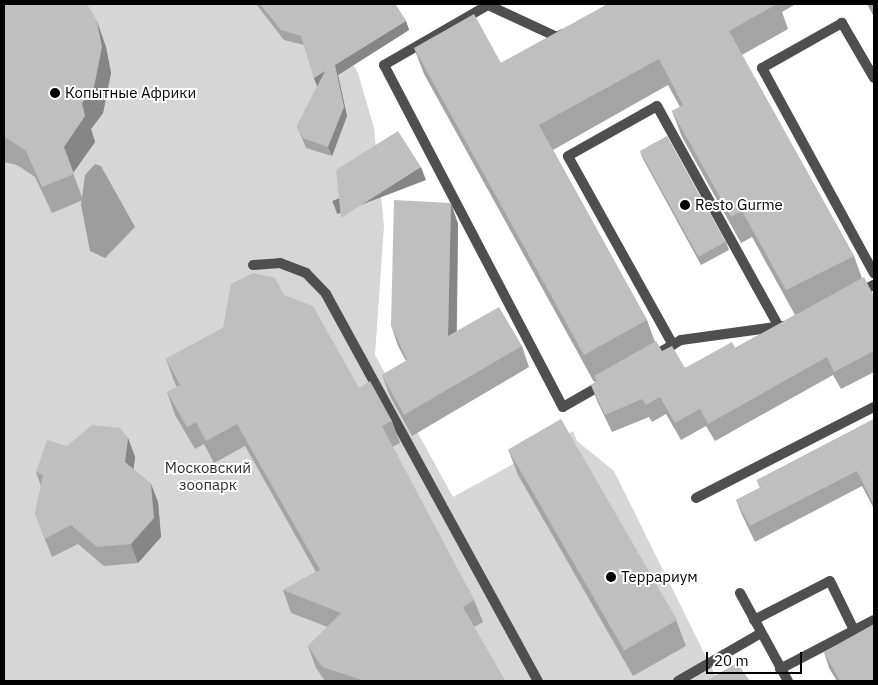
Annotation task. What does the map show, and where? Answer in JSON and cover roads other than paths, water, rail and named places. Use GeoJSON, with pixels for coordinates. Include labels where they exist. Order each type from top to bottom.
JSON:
{"type":"FeatureCollection","features":[{"type":"Feature","properties":{"kind":"lane"},"geometry":{"type":"LineString","coordinates":[[574,28],[557,37],[488,5],[384,65],[563,407],[614,378]]}},
{"type":"Feature","properties":{"kind":"lane"},"geometry":{"type":"LineString","coordinates":[[874,78],[842,23],[762,68],[874,273]]}},
{"type":"Feature","properties":{"kind":"lane"},"geometry":{"type":"LineString","coordinates":[[672,345],[568,156],[657,106],[779,327]]}},
{"type":"Feature","properties":{"kind":"lane"},"geometry":{"type":"LineString","coordinates":[[253,265],[280,263],[306,273],[326,294],[538,681]]}},
{"type":"Feature","properties":{"kind":"lane"},"geometry":{"type":"LineString","coordinates":[[850,298],[874,284]]}},
{"type":"Feature","properties":{"kind":"lane"},"geometry":{"type":"LineString","coordinates":[[647,360],[672,345],[794,325]]}},
{"type":"Feature","properties":{"kind":"lane"},"geometry":{"type":"LineString","coordinates":[[696,498],[874,407]]}},
{"type":"Feature","properties":{"kind":"lane"},"geometry":{"type":"LineString","coordinates":[[754,620],[830,581],[854,630]]}},
{"type":"Feature","properties":{"kind":"lane"},"geometry":{"type":"LineString","coordinates":[[740,593],[788,681]]}},
{"type":"Feature","properties":{"kind":"lane"},"geometry":{"type":"LineString","coordinates":[[780,669],[874,620]]}},
{"type":"Feature","properties":{"kind":"lane"},"geometry":{"type":"LineString","coordinates":[[678,681],[761,633]]}},
{"type":"Feature","properties":{"kind":"place","name":"Копытные Африки"},"geometry":{"type":"Point","coordinates":[55,93]}},
{"type":"Feature","properties":{"kind":"place","name":"Resto Gurme"},"geometry":{"type":"Point","coordinates":[685,205]}},
{"type":"Feature","properties":{"kind":"place","name":"Террариум"},"geometry":{"type":"Point","coordinates":[611,577]}},
{"type":"Feature","properties":{"kind":"park label","name":"Московский зоопарк"},"geometry":{"type":"Point","coordinates":[208,476]}}]}
